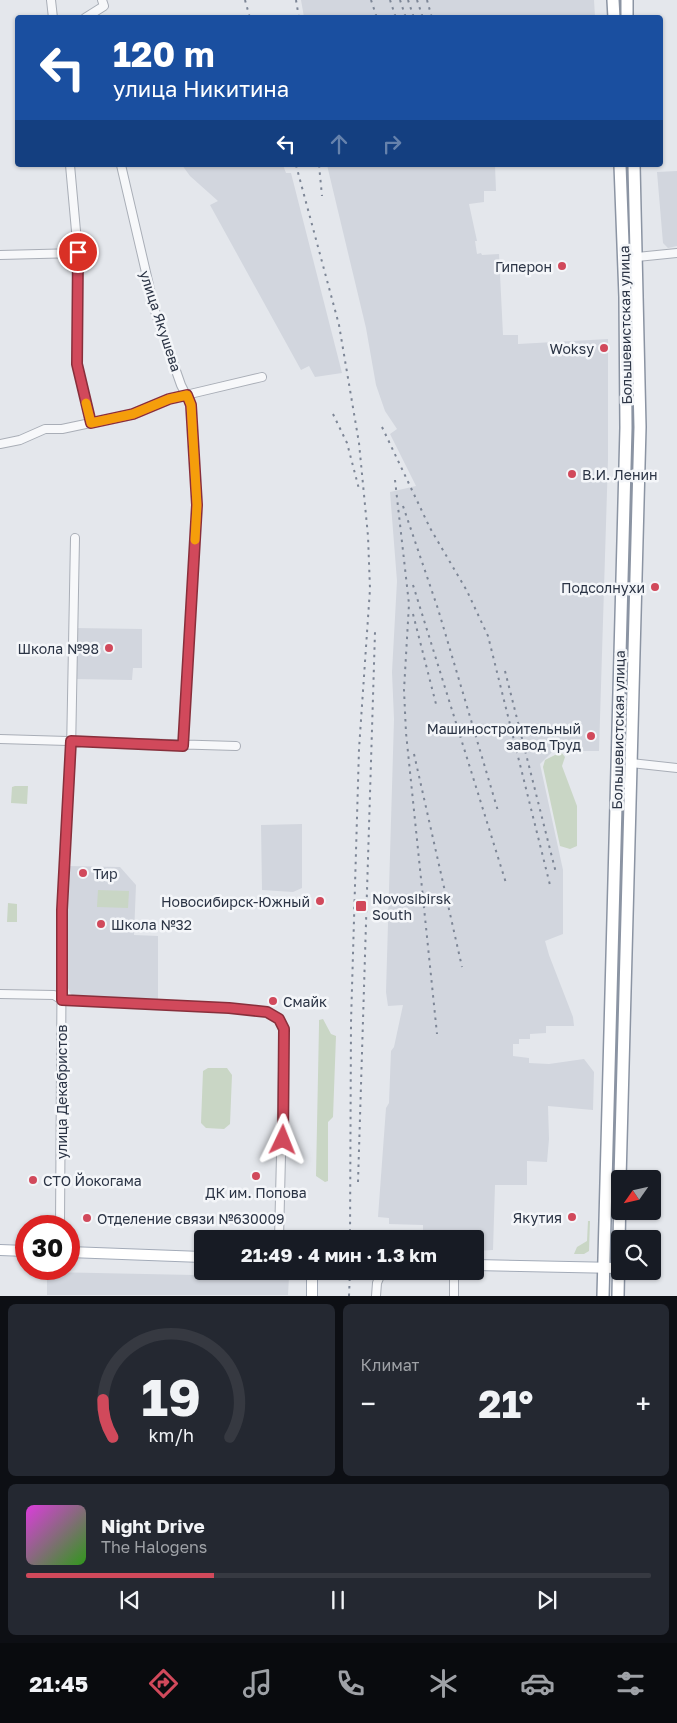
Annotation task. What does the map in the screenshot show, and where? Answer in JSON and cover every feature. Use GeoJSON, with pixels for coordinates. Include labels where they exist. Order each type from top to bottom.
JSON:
{"type":"FeatureCollection","features":[{"type":"Feature","properties":{"kind":"highway"},"geometry":{"type":"LineString","coordinates":[[613,0],[614,15]]}},
{"type":"Feature","properties":{"kind":"highway"},"geometry":{"type":"LineString","coordinates":[[626,0],[627,15]]}},
{"type":"Feature","properties":{"kind":"highway","name":"Большевистская улица"},"geometry":{"type":"LineString","coordinates":[[603,1296],[626,428],[625,268],[620,167]]}},
{"type":"Feature","properties":{"kind":"highway","name":"Большевистская улица"},"geometry":{"type":"LineString","coordinates":[[620,1170],[640,427],[634,167]]}},
{"type":"Feature","properties":{"kind":"highway"},"geometry":{"type":"LineString","coordinates":[[618,1280],[618,1296]]}},
{"type":"Feature","properties":{"kind":"main road"},"geometry":{"type":"LineString","coordinates":[[0,1250],[15,1251]]}},
{"type":"Feature","properties":{"kind":"main road"},"geometry":{"type":"LineString","coordinates":[[80,1252],[194,1257]]}},
{"type":"Feature","properties":{"kind":"main road"},"geometry":{"type":"LineString","coordinates":[[484,1265],[611,1268]]}},
{"type":"Feature","properties":{"kind":"main road"},"geometry":{"type":"LineString","coordinates":[[312,1280],[312,1296]]}},
{"type":"Feature","properties":{"kind":"street"},"geometry":{"type":"LineString","coordinates":[[51,0],[53,15]]}},
{"type":"Feature","properties":{"kind":"street"},"geometry":{"type":"LineString","coordinates":[[90,15],[104,6],[102,0]]}},
{"type":"Feature","properties":{"kind":"street"},"geometry":{"type":"LineString","coordinates":[[70,167],[78,252],[77,364],[91,423]]}},
{"type":"Feature","properties":{"kind":"street","name":"улица Якушева"},"geometry":{"type":"LineString","coordinates":[[121,167],[152,302],[181,385],[191,405],[197,505],[183,746]]}},
{"type":"Feature","properties":{"kind":"street"},"geometry":{"type":"LineString","coordinates":[[0,254],[78,252]]}},
{"type":"Feature","properties":{"kind":"street"},"geometry":{"type":"LineString","coordinates":[[637,257],[677,253]]}},
{"type":"Feature","properties":{"kind":"street"},"geometry":{"type":"LineString","coordinates":[[0,444],[14,442],[44,428],[62,429],[133,414],[169,399],[262,377]]}},
{"type":"Feature","properties":{"kind":"street","name":"улица Декабристов"},"geometry":{"type":"LineString","coordinates":[[60,1215],[62,910],[71,741],[74,538]]}},
{"type":"Feature","properties":{"kind":"street"},"geometry":{"type":"LineString","coordinates":[[0,739],[183,746],[236,746]]}},
{"type":"Feature","properties":{"kind":"street"},"geometry":{"type":"LineString","coordinates":[[631,763],[677,768]]}},
{"type":"Feature","properties":{"kind":"street"},"geometry":{"type":"LineString","coordinates":[[0,994],[54,995],[62,1000],[229,1008],[267,1012],[279,1019],[284,1029],[279,1230]]}},
{"type":"Feature","properties":{"kind":"street"},"geometry":{"type":"LineString","coordinates":[[376,1296],[378,1280]]}},
{"type":"Feature","properties":{"kind":"street"},"geometry":{"type":"LineString","coordinates":[[454,1280],[454,1296]]}},
{"type":"Feature","properties":{"kind":"shaded area"},"geometry":{"type":"Polygon","coordinates":[[[301,0],[594,0],[595,15],[304,15],[301,0]]]}},
{"type":"Feature","properties":{"kind":"shaded area"},"geometry":{"type":"Polygon","coordinates":[[[183,167],[284,167],[286,173],[291,173],[342,373],[315,377],[309,366],[301,370],[210,205],[218,201],[190,176],[183,167]]]}},
{"type":"Feature","properties":{"kind":"shaded area"},"geometry":{"type":"Polygon","coordinates":[[[327,167],[495,167],[496,191],[484,191],[484,202],[469,204],[477,241],[475,241],[477,254],[499,254],[503,335],[518,335],[518,344],[608,339],[608,459],[599,751],[581,751],[574,754],[567,753],[564,749],[554,750],[540,764],[563,870],[563,934],[545,941],[573,1017],[574,1026],[546,1026],[546,1033],[530,1034],[530,1039],[519,1039],[519,1044],[513,1044],[513,1056],[529,1058],[529,1063],[549,1064],[584,1059],[594,1072],[593,1110],[548,1106],[549,1139],[547,1162],[527,1161],[527,1185],[495,1185],[493,1250],[484,1250],[484,1230],[423,1230],[423,1225],[389,1224],[389,1218],[378,1217],[386,1108],[389,1103],[391,1051],[394,1047],[403,1005],[388,1006],[386,992],[394,719],[392,672],[397,581],[390,492],[416,486],[390,434],[397,429],[385,411],[376,385],[366,328],[327,167]]]}},
{"type":"Feature","properties":{"kind":"shaded area"},"geometry":{"type":"Polygon","coordinates":[[[677,171],[677,246],[668,248],[663,243],[657,172],[677,171]]]}},
{"type":"Feature","properties":{"kind":"shaded area","name":"Школа №98"},"geometry":{"type":"Polygon","coordinates":[[[75,628],[142,629],[142,668],[133,668],[132,680],[75,679],[75,628]]]}},
{"type":"Feature","properties":{"kind":"shaded area"},"geometry":{"type":"Polygon","coordinates":[[[302,824],[302,888],[293,892],[262,890],[261,825],[302,824]]]}},
{"type":"Feature","properties":{"kind":"shaded area","name":"Школа №32"},"geometry":{"type":"Polygon","coordinates":[[[67,866],[120,867],[136,885],[134,935],[158,936],[158,999],[72,997],[68,988],[67,866]]]}},
{"type":"Feature","properties":{"kind":"shaded area"},"geometry":{"type":"Polygon","coordinates":[[[80,1273],[194,1275],[194,1280],[289,1280],[288,1295],[47,1295],[47,1280],[80,1280],[80,1273]]]}},
{"type":"Feature","properties":{"kind":"green space"},"geometry":{"type":"Polygon","coordinates":[[[561,752],[565,757],[562,766],[577,806],[577,846],[570,849],[560,846],[543,767],[545,760],[561,752]]]}},
{"type":"Feature","properties":{"kind":"green space"},"geometry":{"type":"Polygon","coordinates":[[[28,786],[27,804],[11,803],[12,787],[28,786]]]}},
{"type":"Feature","properties":{"kind":"green space"},"geometry":{"type":"Polygon","coordinates":[[[98,890],[129,891],[128,908],[97,907],[98,890]]]}},
{"type":"Feature","properties":{"kind":"green space"},"geometry":{"type":"Polygon","coordinates":[[[8,903],[17,904],[17,922],[7,922],[8,903]]]}},
{"type":"Feature","properties":{"kind":"green space"},"geometry":{"type":"Polygon","coordinates":[[[323,1019],[331,1034],[336,1036],[333,1117],[328,1122],[328,1181],[325,1182],[316,1176],[319,1020],[323,1019]]]}},
{"type":"Feature","properties":{"kind":"green space"},"geometry":{"type":"Polygon","coordinates":[[[208,1068],[227,1068],[232,1075],[230,1124],[224,1129],[206,1128],[201,1123],[203,1071],[208,1068]]]}},
{"type":"Feature","properties":{"kind":"green space"},"geometry":{"type":"Polygon","coordinates":[[[588,1221],[590,1221],[589,1251],[584,1254],[574,1254],[577,1247],[587,1241],[588,1221]]]}},
{"type":"Feature","properties":{"kind":"railway"},"geometry":{"type":"LineString","coordinates":[[245,0],[249,15]]}},
{"type":"Feature","properties":{"kind":"railway"},"geometry":{"type":"LineString","coordinates":[[296,0],[298,15]]}},
{"type":"Feature","properties":{"kind":"railway"},"geometry":{"type":"LineString","coordinates":[[371,0],[376,15]]}},
{"type":"Feature","properties":{"kind":"railway"},"geometry":{"type":"LineString","coordinates":[[390,0],[395,15]]}},
{"type":"Feature","properties":{"kind":"railway"},"geometry":{"type":"LineString","coordinates":[[400,0],[405,15]]}},
{"type":"Feature","properties":{"kind":"railway"},"geometry":{"type":"LineString","coordinates":[[408,0],[413,15]]}},
{"type":"Feature","properties":{"kind":"railway"},"geometry":{"type":"LineString","coordinates":[[417,0],[422,15]]}},
{"type":"Feature","properties":{"kind":"railway"},"geometry":{"type":"LineString","coordinates":[[427,0],[431,15]]}},
{"type":"Feature","properties":{"kind":"railway"},"geometry":{"type":"LineString","coordinates":[[297,167],[339,325],[359,443],[368,536],[370,589],[359,749],[351,1022],[350,1230]]}},
{"type":"Feature","properties":{"kind":"railway"},"geometry":{"type":"LineString","coordinates":[[319,167],[322,196]]}},
{"type":"Feature","properties":{"kind":"railway"},"geometry":{"type":"LineString","coordinates":[[333,414],[347,443],[359,489]]}},
{"type":"Feature","properties":{"kind":"railway"},"geometry":{"type":"LineString","coordinates":[[382,427],[430,528],[467,591],[488,636],[550,885]]}},
{"type":"Feature","properties":{"kind":"railway"},"geometry":{"type":"LineString","coordinates":[[395,480],[409,604],[404,690],[406,733],[437,1034]]}},
{"type":"Feature","properties":{"kind":"railway"},"geometry":{"type":"LineString","coordinates":[[403,506],[438,609],[498,811]]}},
{"type":"Feature","properties":{"kind":"railway"},"geometry":{"type":"LineString","coordinates":[[413,585],[506,883]]}},
{"type":"Feature","properties":{"kind":"railway"},"geometry":{"type":"LineString","coordinates":[[413,614],[437,708]]}},
{"type":"Feature","properties":{"kind":"railway"},"geometry":{"type":"LineString","coordinates":[[358,1182],[375,632]]}},
{"type":"Feature","properties":{"kind":"railway"},"geometry":{"type":"LineString","coordinates":[[505,671],[556,873]]}},
{"type":"Feature","properties":{"kind":"railway"},"geometry":{"type":"LineString","coordinates":[[414,754],[462,967]]}},
{"type":"Feature","properties":{"kind":"railway"},"geometry":{"type":"LineString","coordinates":[[349,1296],[350,1280]]}},
{"type":"Feature","properties":{"kind":"slow traffic"},"geometry":{"type":"LineString","coordinates":[[86,403],[91,423],[133,414],[169,399],[187,395],[191,405],[197,505],[195,540]]}},
{"type":"Feature","properties":{"kind":"place","name":"Гиперон"},"geometry":{"type":"Point","coordinates":[562,266]}},
{"type":"Feature","properties":{"kind":"place","name":"Woksy"},"geometry":{"type":"Point","coordinates":[604,348]}},
{"type":"Feature","properties":{"kind":"place","name":"В.И. Ленин"},"geometry":{"type":"Point","coordinates":[572,474]}},
{"type":"Feature","properties":{"kind":"place","name":"Подсолнухи"},"geometry":{"type":"Point","coordinates":[655,587]}},
{"type":"Feature","properties":{"kind":"place","name":"Школа №98"},"geometry":{"type":"Point","coordinates":[109,648]}},
{"type":"Feature","properties":{"kind":"place","name":"Машиностроительный завод Труд"},"geometry":{"type":"Point","coordinates":[591,736]}},
{"type":"Feature","properties":{"kind":"place","name":"Тир"},"geometry":{"type":"Point","coordinates":[83,873]}},
{"type":"Feature","properties":{"kind":"place","name":"Новосибирск-Южный"},"geometry":{"type":"Point","coordinates":[320,901]}},
{"type":"Feature","properties":{"kind":"place","name":"Novosibirsk South"},"geometry":{"type":"Point","coordinates":[361,906]}},
{"type":"Feature","properties":{"kind":"place","name":"Школа №32"},"geometry":{"type":"Point","coordinates":[101,924]}},
{"type":"Feature","properties":{"kind":"place","name":"Смайк"},"geometry":{"type":"Point","coordinates":[273,1001]}},
{"type":"Feature","properties":{"kind":"place","name":"ДК им. Попова"},"geometry":{"type":"Point","coordinates":[256,1176]}},
{"type":"Feature","properties":{"kind":"place","name":"СТО Йокогама"},"geometry":{"type":"Point","coordinates":[33,1180]}},
{"type":"Feature","properties":{"kind":"place","name":"Якутия"},"geometry":{"type":"Point","coordinates":[572,1217]}},
{"type":"Feature","properties":{"kind":"place","name":"Отделение связи №630009"},"geometry":{"type":"Point","coordinates":[87,1218]}},
{"type":"Feature","properties":{"kind":"route"},"geometry":{"type":"LineString","coordinates":[[78,252],[77,364],[91,423],[133,414],[169,399],[187,395],[191,405],[197,505],[183,746],[71,741],[62,910],[62,1000],[229,1008],[267,1012],[279,1019],[284,1029],[283,1140]]}}]}
